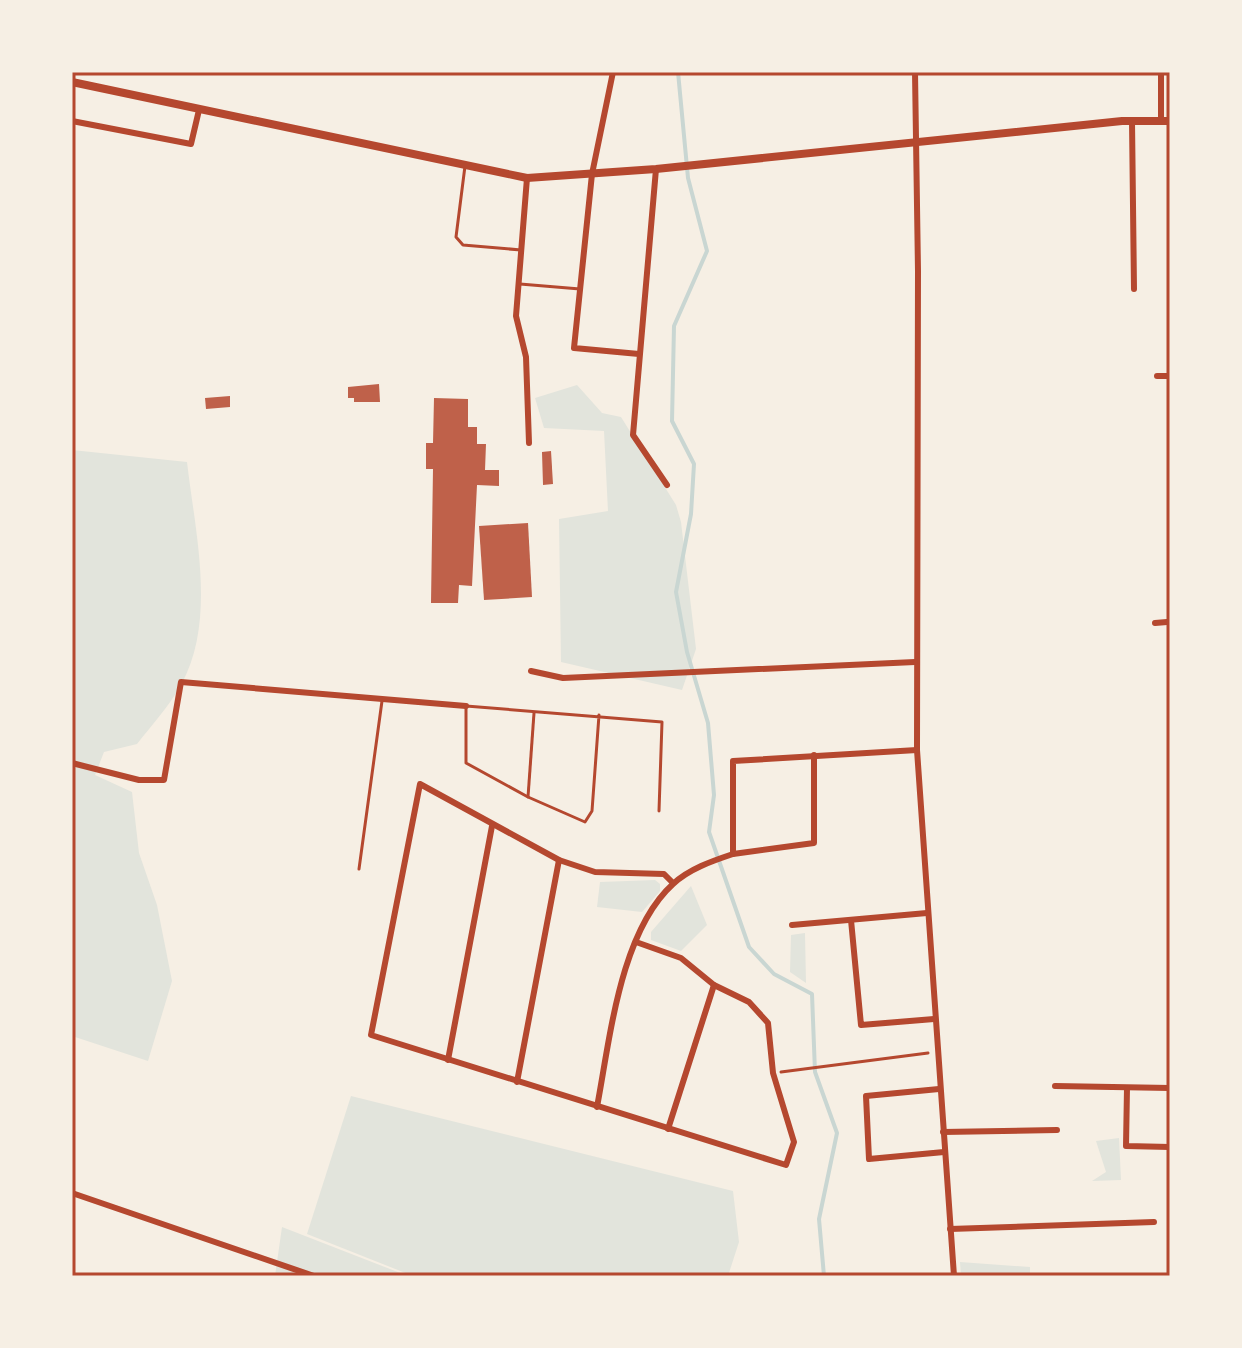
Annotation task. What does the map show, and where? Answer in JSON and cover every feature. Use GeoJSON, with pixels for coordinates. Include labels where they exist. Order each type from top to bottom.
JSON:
{"type":"FeatureCollection","features":[{"type":"Feature","properties":{"kind":"street"},"geometry":{"type":"LineString","coordinates":[[613,72],[592,174],[574,348],[639,354]]}},
{"type":"Feature","properties":{"kind":"street"},"geometry":{"type":"LineString","coordinates":[[915,72],[919,457],[915,662],[917,750],[954,1276]]}},
{"type":"Feature","properties":{"kind":"street"},"geometry":{"type":"LineString","coordinates":[[72,82],[527,178],[656,169],[1132,121],[1166,121],[1161,72]]}},
{"type":"Feature","properties":{"kind":"street"},"geometry":{"type":"LineString","coordinates":[[72,121],[191,144],[199,110]]}},
{"type":"Feature","properties":{"kind":"street"},"geometry":{"type":"LineString","coordinates":[[1132,121],[1134,289]]}},
{"type":"Feature","properties":{"kind":"street"},"geometry":{"type":"LineString","coordinates":[[656,169],[633,435],[667,485]]}},
{"type":"Feature","properties":{"kind":"street"},"geometry":{"type":"LineString","coordinates":[[527,178],[516,316],[526,357],[529,443]]}},
{"type":"Feature","properties":{"kind":"street"},"geometry":{"type":"LineString","coordinates":[[1157,376],[1170,376]]}},
{"type":"Feature","properties":{"kind":"street"},"geometry":{"type":"LineString","coordinates":[[1155,623],[1169,622],[1170,448]]}},
{"type":"Feature","properties":{"kind":"street"},"geometry":{"type":"LineString","coordinates":[[531,671],[563,678],[915,662]]}},
{"type":"Feature","properties":{"kind":"street"},"geometry":{"type":"LineString","coordinates":[[72,763],[139,780],[164,780],[181,682],[466,706]]}},
{"type":"Feature","properties":{"kind":"street"},"geometry":{"type":"LineString","coordinates":[[733,854],[733,761],[917,750]]}},
{"type":"Feature","properties":{"kind":"street"},"geometry":{"type":"LineString","coordinates":[[597,1107],[615,1015],[636,942],[648,914],[673,883],[702,865],[733,854],[814,843],[814,755]]}},
{"type":"Feature","properties":{"kind":"street"},"geometry":{"type":"LineString","coordinates":[[636,942],[681,958],[714,985],[749,1002],[768,1023],[773,1073],[794,1142],[786,1165],[371,1035],[420,784],[559,860],[595,872],[664,874],[673,883]]}},
{"type":"Feature","properties":{"kind":"street"},"geometry":{"type":"LineString","coordinates":[[448,1060],[492,826]]}},
{"type":"Feature","properties":{"kind":"street"},"geometry":{"type":"LineString","coordinates":[[517,1082],[559,860]]}},
{"type":"Feature","properties":{"kind":"street"},"geometry":{"type":"LineString","coordinates":[[792,925],[927,913]]}},
{"type":"Feature","properties":{"kind":"street"},"geometry":{"type":"LineString","coordinates":[[851,920],[861,1025],[934,1019]]}},
{"type":"Feature","properties":{"kind":"street"},"geometry":{"type":"LineString","coordinates":[[668,1129],[714,985]]}},
{"type":"Feature","properties":{"kind":"street"},"geometry":{"type":"LineString","coordinates":[[1055,1086],[1170,1088]]}},
{"type":"Feature","properties":{"kind":"street"},"geometry":{"type":"LineString","coordinates":[[1127,1088],[1126,1146],[1170,1147]]}},
{"type":"Feature","properties":{"kind":"street"},"geometry":{"type":"LineString","coordinates":[[939,1089],[866,1096],[869,1159],[944,1152]]}},
{"type":"Feature","properties":{"kind":"street"},"geometry":{"type":"LineString","coordinates":[[943,1132],[1057,1130]]}},
{"type":"Feature","properties":{"kind":"street"},"geometry":{"type":"LineString","coordinates":[[72,1193],[314,1276]]}},
{"type":"Feature","properties":{"kind":"street"},"geometry":{"type":"LineString","coordinates":[[950,1229],[1154,1222]]}},
{"type":"Feature","properties":{"kind":"lane"},"geometry":{"type":"LineString","coordinates":[[465,166],[456,237],[463,245],[521,250]]}},
{"type":"Feature","properties":{"kind":"lane"},"geometry":{"type":"LineString","coordinates":[[519,283],[580,289]]}},
{"type":"Feature","properties":{"kind":"lane"},"geometry":{"type":"LineString","coordinates":[[359,869],[382,701]]}},
{"type":"Feature","properties":{"kind":"lane"},"geometry":{"type":"LineString","coordinates":[[599,715],[592,811],[585,822],[528,797],[466,763],[466,706],[599,715],[662,722],[659,811]]}},
{"type":"Feature","properties":{"kind":"lane"},"geometry":{"type":"LineString","coordinates":[[528,797],[534,712]]}},
{"type":"Feature","properties":{"kind":"path"},"geometry":{"type":"LineString","coordinates":[[773,1073],[936,1052]]}},
{"type":"Feature","properties":{"kind":"shaded area"},"geometry":{"type":"Polygon","coordinates":[[[577,385],[602,413],[621,417],[676,505],[681,522],[696,649],[682,690],[561,662],[559,519],[608,511],[604,431],[544,428],[535,398],[577,385]]]}},
{"type":"Feature","properties":{"kind":"shaded area"},"geometry":{"type":"Polygon","coordinates":[[[72,450],[187,462],[198,546],[201,604],[198,633],[192,660],[181,685],[137,744],[104,752],[95,775],[132,792],[139,853],[157,905],[172,981],[148,1061],[72,1036],[72,450]]]}},
{"type":"Feature","properties":{"kind":"shaded area"},"geometry":{"type":"Polygon","coordinates":[[[655,880],[660,884],[660,891],[642,912],[597,907],[600,882],[655,880]]]}},
{"type":"Feature","properties":{"kind":"shaded area"},"geometry":{"type":"Polygon","coordinates":[[[691,886],[707,925],[681,951],[651,940],[651,932],[691,886]]]}},
{"type":"Feature","properties":{"kind":"shaded area"},"geometry":{"type":"Polygon","coordinates":[[[805,933],[806,983],[790,972],[791,935],[805,933]]]}},
{"type":"Feature","properties":{"kind":"shaded area"},"geometry":{"type":"Polygon","coordinates":[[[351,1096],[733,1191],[739,1242],[728,1276],[413,1276],[307,1234],[351,1096]]]}},
{"type":"Feature","properties":{"kind":"shaded area"},"geometry":{"type":"Polygon","coordinates":[[[1119,1138],[1121,1180],[1092,1181],[1106,1172],[1096,1141],[1119,1138]]]}},
{"type":"Feature","properties":{"kind":"shaded area"},"geometry":{"type":"Polygon","coordinates":[[[282,1227],[408,1276],[275,1276],[282,1227]]]}},
{"type":"Feature","properties":{"kind":"shaded area"},"geometry":{"type":"Polygon","coordinates":[[[960,1262],[1030,1267],[1030,1276],[961,1276],[960,1262]]]}},
{"type":"Feature","properties":{"kind":"building"},"geometry":{"type":"Polygon","coordinates":[[[379,384],[380,402],[354,402],[354,398],[348,398],[348,387],[379,384]]]}},
{"type":"Feature","properties":{"kind":"building"},"geometry":{"type":"Polygon","coordinates":[[[230,396],[230,407],[206,409],[205,398],[230,396]]]}},
{"type":"Feature","properties":{"kind":"building"},"geometry":{"type":"Polygon","coordinates":[[[434,398],[468,399],[468,427],[477,427],[477,444],[486,444],[485,470],[499,470],[499,486],[477,485],[472,586],[459,585],[458,603],[431,603],[433,469],[426,469],[426,443],[433,443],[434,398]]]}},
{"type":"Feature","properties":{"kind":"building"},"geometry":{"type":"Polygon","coordinates":[[[551,451],[553,484],[543,485],[542,452],[551,451]]]}},
{"type":"Feature","properties":{"kind":"building"},"geometry":{"type":"Polygon","coordinates":[[[528,523],[532,597],[484,600],[479,526],[528,523]]]}},
{"type":"Feature","properties":{"kind":"waterway"},"geometry":{"type":"LineString","coordinates":[[678,72],[688,178],[707,251],[674,326],[672,421],[694,464],[691,514],[676,592],[687,652],[708,723],[714,795],[709,832],[749,947],[774,974],[812,994],[815,1072],[837,1133],[819,1219],[824,1276]]}}]}
